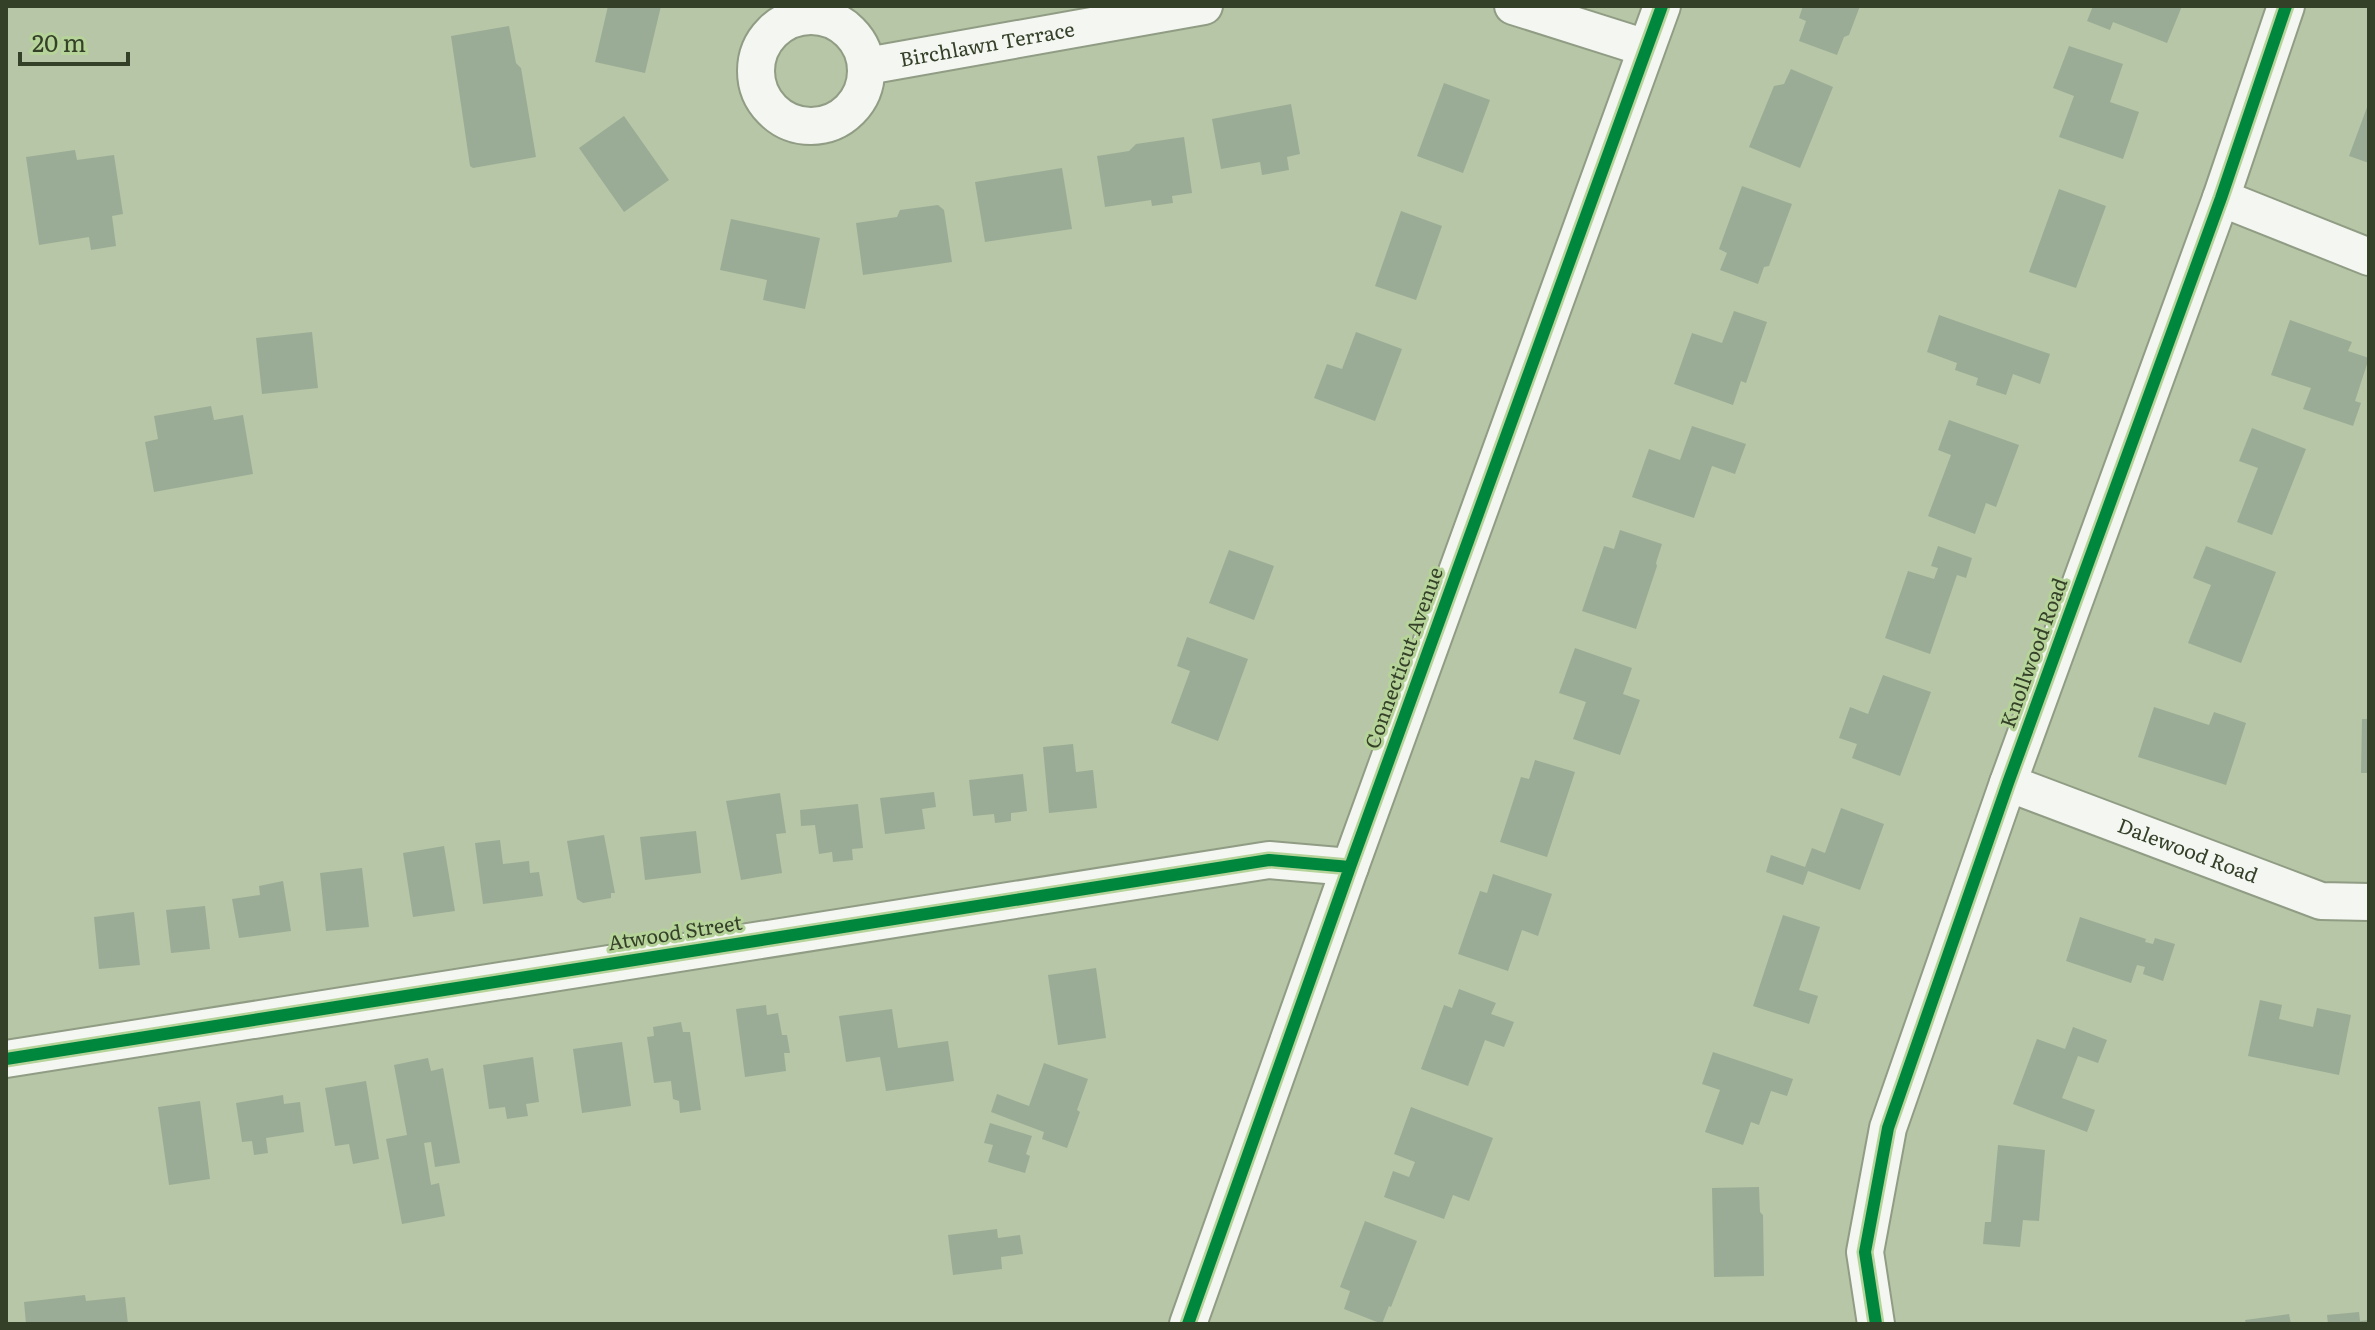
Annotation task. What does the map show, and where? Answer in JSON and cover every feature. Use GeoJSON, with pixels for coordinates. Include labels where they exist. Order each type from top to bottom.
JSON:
{"type":"FeatureCollection","features":[{"type":"Feature","properties":{"kind":"street","name":"Birchlawn Terrace"},"geometry":{"type":"LineString","coordinates":[[867,66],[1204,6]]}},
{"type":"Feature","properties":{"kind":"street"},"geometry":{"type":"LineString","coordinates":[[1513,6],[1646,48]]}},
{"type":"Feature","properties":{"kind":"street","name":"Connecticut Avenue"},"geometry":{"type":"LineString","coordinates":[[1188,1324],[1662,6]]}},
{"type":"Feature","properties":{"kind":"street","name":"Knollwood Road"},"geometry":{"type":"LineString","coordinates":[[1876,1324],[1865,1252],[1888,1128],[2008,783],[2221,198],[2286,6]]}},
{"type":"Feature","properties":{"kind":"street"},"geometry":{"type":"LineString","coordinates":[[2221,198],[2369,257]]}},
{"type":"Feature","properties":{"kind":"street","name":"Dalewood Road"},"geometry":{"type":"LineString","coordinates":[[2008,783],[2321,901],[2369,902]]}},
{"type":"Feature","properties":{"kind":"street","name":"Atwood Street"},"geometry":{"type":"LineString","coordinates":[[6,1059],[1269,860],[1350,867]]}},
{"type":"Feature","properties":{"kind":"building"},"geometry":{"type":"Polygon","coordinates":[[[608,6],[661,6],[645,73],[595,62],[608,6]]]}},
{"type":"Feature","properties":{"kind":"building"},"geometry":{"type":"Polygon","coordinates":[[[1803,6],[1860,6],[1837,55],[1799,41],[1806,21],[1799,18],[1803,6]]]}},
{"type":"Feature","properties":{"kind":"building"},"geometry":{"type":"Polygon","coordinates":[[[2093,6],[2182,6],[2167,43],[2113,22],[2110,30],[2087,21],[2093,6]]]}},
{"type":"Feature","properties":{"kind":"building"},"geometry":{"type":"Polygon","coordinates":[[[509,26],[516,63],[521,68],[536,157],[473,168],[470,166],[451,36],[509,26]]]}},
{"type":"Feature","properties":{"kind":"building"},"geometry":{"type":"Polygon","coordinates":[[[2069,46],[2123,64],[2110,102],[2139,112],[2123,159],[2059,137],[2074,96],[2053,88],[2069,46]]]}},
{"type":"Feature","properties":{"kind":"building"},"geometry":{"type":"Polygon","coordinates":[[[1791,69],[1833,87],[1800,168],[1749,147],[1774,86],[1784,84],[1791,69]]]}},
{"type":"Feature","properties":{"kind":"building"},"geometry":{"type":"Polygon","coordinates":[[[1444,83],[1490,100],[1463,173],[1417,156],[1444,83]]]}},
{"type":"Feature","properties":{"kind":"building"},"geometry":{"type":"Polygon","coordinates":[[[2369,102],[2369,163],[2349,156],[2369,102]]]}},
{"type":"Feature","properties":{"kind":"building"},"geometry":{"type":"Polygon","coordinates":[[[1291,104],[1300,154],[1287,157],[1289,170],[1262,175],[1260,162],[1221,169],[1212,119],[1291,104]]]}},
{"type":"Feature","properties":{"kind":"building"},"geometry":{"type":"Polygon","coordinates":[[[624,116],[669,180],[624,212],[579,148],[624,116]]]}},
{"type":"Feature","properties":{"kind":"building"},"geometry":{"type":"Polygon","coordinates":[[[1184,137],[1192,193],[1172,196],[1173,203],[1152,206],[1151,200],[1105,207],[1097,156],[1129,151],[1136,144],[1184,137]]]}},
{"type":"Feature","properties":{"kind":"building"},"geometry":{"type":"Polygon","coordinates":[[[75,150],[77,160],[114,155],[123,214],[112,216],[116,246],[91,250],[89,237],[39,245],[26,157],[75,150]]]}},
{"type":"Feature","properties":{"kind":"building"},"geometry":{"type":"Polygon","coordinates":[[[1062,168],[1072,229],[985,242],[975,182],[1062,168]]]}},
{"type":"Feature","properties":{"kind":"building"},"geometry":{"type":"Polygon","coordinates":[[[1742,186],[1792,204],[1769,266],[1764,267],[1758,284],[1720,270],[1727,253],[1719,249],[1742,186]]]}},
{"type":"Feature","properties":{"kind":"building"},"geometry":{"type":"Polygon","coordinates":[[[2059,189],[2106,206],[2076,288],[2029,272],[2059,189]]]}},
{"type":"Feature","properties":{"kind":"building"},"geometry":{"type":"Polygon","coordinates":[[[938,205],[944,210],[952,262],[863,275],[856,223],[897,217],[900,210],[938,205]]]}},
{"type":"Feature","properties":{"kind":"building"},"geometry":{"type":"Polygon","coordinates":[[[1401,211],[1442,226],[1416,300],[1375,286],[1401,211]]]}},
{"type":"Feature","properties":{"kind":"building"},"geometry":{"type":"Polygon","coordinates":[[[731,219],[820,238],[805,309],[763,300],[767,280],[720,270],[731,219]]]}},
{"type":"Feature","properties":{"kind":"building"},"geometry":{"type":"Polygon","coordinates":[[[1734,311],[1767,322],[1746,383],[1741,381],[1733,405],[1674,384],[1692,333],[1722,343],[1734,311]]]}},
{"type":"Feature","properties":{"kind":"building"},"geometry":{"type":"Polygon","coordinates":[[[1939,315],[2050,354],[2040,384],[2013,374],[2006,395],[1976,385],[1978,378],[1955,370],[1957,363],[1927,352],[1939,315]]]}},
{"type":"Feature","properties":{"kind":"building"},"geometry":{"type":"Polygon","coordinates":[[[2290,320],[2352,342],[2348,351],[2369,358],[2355,401],[2361,403],[2353,426],[2303,409],[2311,388],[2271,375],[2290,320]]]}},
{"type":"Feature","properties":{"kind":"building"},"geometry":{"type":"Polygon","coordinates":[[[312,332],[318,388],[262,394],[256,338],[312,332]]]}},
{"type":"Feature","properties":{"kind":"building"},"geometry":{"type":"Polygon","coordinates":[[[1356,332],[1402,349],[1375,421],[1314,398],[1327,364],[1342,369],[1356,332]]]}},
{"type":"Feature","properties":{"kind":"building"},"geometry":{"type":"Polygon","coordinates":[[[211,406],[214,420],[243,415],[253,474],[154,492],[145,442],[158,439],[154,416],[211,406]]]}},
{"type":"Feature","properties":{"kind":"building"},"geometry":{"type":"Polygon","coordinates":[[[1949,420],[2019,445],[1996,507],[1986,503],[1975,534],[1928,516],[1951,455],[1938,450],[1949,420]]]}},
{"type":"Feature","properties":{"kind":"building"},"geometry":{"type":"Polygon","coordinates":[[[1692,426],[1746,444],[1735,474],[1712,466],[1694,518],[1632,497],[1649,449],[1680,460],[1692,426]]]}},
{"type":"Feature","properties":{"kind":"building"},"geometry":{"type":"Polygon","coordinates":[[[2252,428],[2306,449],[2272,535],[2237,522],[2258,468],[2239,461],[2252,428]]]}},
{"type":"Feature","properties":{"kind":"building"},"geometry":{"type":"Polygon","coordinates":[[[1620,530],[1662,544],[1636,629],[1582,611],[1604,546],[1614,549],[1620,530]]]}},
{"type":"Feature","properties":{"kind":"building"},"geometry":{"type":"Polygon","coordinates":[[[1938,546],[1972,558],[1966,578],[1957,575],[1930,654],[1885,638],[1908,571],[1934,579],[1938,568],[1931,566],[1938,546]]]}},
{"type":"Feature","properties":{"kind":"building"},"geometry":{"type":"Polygon","coordinates":[[[2206,546],[2276,572],[2241,663],[2188,643],[2211,585],[2193,578],[2206,546]]]}},
{"type":"Feature","properties":{"kind":"building"},"geometry":{"type":"Polygon","coordinates":[[[1229,550],[1274,566],[1254,620],[1209,603],[1229,550]]]}},
{"type":"Feature","properties":{"kind":"building"},"geometry":{"type":"Polygon","coordinates":[[[1187,637],[1248,659],[1218,741],[1171,723],[1190,671],[1177,666],[1187,637]]]}},
{"type":"Feature","properties":{"kind":"building"},"geometry":{"type":"Polygon","coordinates":[[[1575,648],[1632,668],[1623,694],[1640,700],[1620,755],[1573,739],[1586,702],[1559,693],[1575,648]]]}},
{"type":"Feature","properties":{"kind":"building"},"geometry":{"type":"Polygon","coordinates":[[[1883,675],[1931,692],[1900,776],[1852,758],[1857,744],[1839,738],[1850,707],[1868,714],[1883,675]]]}},
{"type":"Feature","properties":{"kind":"building"},"geometry":{"type":"Polygon","coordinates":[[[2154,707],[2209,725],[2214,712],[2246,723],[2226,785],[2138,757],[2154,707]]]}},
{"type":"Feature","properties":{"kind":"building"},"geometry":{"type":"Polygon","coordinates":[[[2362,719],[2369,719],[2369,773],[2361,773],[2362,719]]]}},
{"type":"Feature","properties":{"kind":"building"},"geometry":{"type":"Polygon","coordinates":[[[1073,744],[1076,772],[1093,770],[1097,808],[1049,813],[1043,747],[1073,744]]]}},
{"type":"Feature","properties":{"kind":"building"},"geometry":{"type":"Polygon","coordinates":[[[1535,760],[1575,772],[1547,857],[1500,842],[1521,777],[1529,779],[1535,760]]]}},
{"type":"Feature","properties":{"kind":"building"},"geometry":{"type":"Polygon","coordinates":[[[1023,774],[1027,811],[1011,813],[1011,821],[995,823],[994,814],[973,816],[969,780],[1023,774]]]}},
{"type":"Feature","properties":{"kind":"building"},"geometry":{"type":"Polygon","coordinates":[[[934,792],[936,807],[922,809],[925,829],[885,834],[880,798],[934,792]]]}},
{"type":"Feature","properties":{"kind":"building"},"geometry":{"type":"Polygon","coordinates":[[[780,793],[786,833],[776,834],[782,873],[741,880],[726,801],[780,793]]]}},
{"type":"Feature","properties":{"kind":"building"},"geometry":{"type":"Polygon","coordinates":[[[858,804],[863,848],[852,849],[853,860],[833,862],[832,852],[819,854],[815,825],[801,826],[800,810],[858,804]]]}},
{"type":"Feature","properties":{"kind":"building"},"geometry":{"type":"Polygon","coordinates":[[[1841,808],[1884,824],[1860,890],[1808,871],[1803,885],[1766,872],[1771,855],[1805,867],[1812,848],[1825,853],[1841,808]]]}},
{"type":"Feature","properties":{"kind":"building"},"geometry":{"type":"Polygon","coordinates":[[[696,831],[701,873],[645,880],[640,837],[696,831]]]}},
{"type":"Feature","properties":{"kind":"building"},"geometry":{"type":"Polygon","coordinates":[[[604,835],[615,893],[611,893],[611,898],[583,903],[577,899],[567,841],[604,835]]]}},
{"type":"Feature","properties":{"kind":"building"},"geometry":{"type":"Polygon","coordinates":[[[500,840],[503,864],[529,861],[530,873],[539,872],[543,896],[483,904],[475,843],[500,840]]]}},
{"type":"Feature","properties":{"kind":"building"},"geometry":{"type":"Polygon","coordinates":[[[444,846],[455,911],[413,917],[403,853],[444,846]]]}},
{"type":"Feature","properties":{"kind":"building"},"geometry":{"type":"Polygon","coordinates":[[[362,868],[369,927],[326,931],[320,873],[362,868]]]}},
{"type":"Feature","properties":{"kind":"building"},"geometry":{"type":"Polygon","coordinates":[[[1493,874],[1552,894],[1538,936],[1522,930],[1508,971],[1458,954],[1480,891],[1487,893],[1493,874]]]}},
{"type":"Feature","properties":{"kind":"building"},"geometry":{"type":"Polygon","coordinates":[[[283,881],[291,931],[239,938],[232,899],[260,895],[259,886],[283,881]]]}},
{"type":"Feature","properties":{"kind":"building"},"geometry":{"type":"Polygon","coordinates":[[[205,906],[210,949],[171,953],[166,910],[205,906]]]}},
{"type":"Feature","properties":{"kind":"building"},"geometry":{"type":"Polygon","coordinates":[[[134,912],[140,965],[99,969],[94,917],[134,912]]]}},
{"type":"Feature","properties":{"kind":"building"},"geometry":{"type":"Polygon","coordinates":[[[1783,915],[1820,927],[1799,990],[1818,996],[1809,1024],[1753,1006],[1783,915]]]}},
{"type":"Feature","properties":{"kind":"building"},"geometry":{"type":"Polygon","coordinates":[[[2080,917],[2146,939],[2145,942],[2153,944],[2155,938],[2175,944],[2163,981],[2143,974],[2145,967],[2137,965],[2131,983],[2066,961],[2080,917]]]}},
{"type":"Feature","properties":{"kind":"building"},"geometry":{"type":"Polygon","coordinates":[[[1096,968],[1106,1038],[1058,1045],[1048,975],[1096,968]]]}},
{"type":"Feature","properties":{"kind":"building"},"geometry":{"type":"Polygon","coordinates":[[[1459,989],[1496,1003],[1491,1014],[1514,1022],[1504,1047],[1485,1040],[1468,1086],[1421,1069],[1444,1005],[1452,1008],[1459,989]]]}},
{"type":"Feature","properties":{"kind":"building"},"geometry":{"type":"Polygon","coordinates":[[[2260,1000],[2282,1005],[2279,1019],[2313,1027],[2317,1008],[2351,1015],[2339,1075],[2248,1056],[2260,1000]]]}},
{"type":"Feature","properties":{"kind":"building"},"geometry":{"type":"Polygon","coordinates":[[[766,1005],[767,1015],[778,1013],[782,1035],[787,1035],[790,1053],[784,1053],[786,1071],[745,1077],[736,1009],[766,1005]]]}},
{"type":"Feature","properties":{"kind":"building"},"geometry":{"type":"Polygon","coordinates":[[[892,1009],[898,1048],[948,1041],[954,1081],[886,1091],[880,1057],[846,1062],[839,1016],[892,1009]]]}},
{"type":"Feature","properties":{"kind":"building"},"geometry":{"type":"Polygon","coordinates":[[[681,1022],[683,1032],[690,1032],[701,1110],[680,1113],[679,1101],[673,1099],[671,1081],[654,1083],[647,1037],[654,1036],[653,1027],[681,1022]]]}},
{"type":"Feature","properties":{"kind":"building"},"geometry":{"type":"Polygon","coordinates":[[[2073,1027],[2107,1040],[2098,1063],[2078,1056],[2062,1098],[2095,1110],[2087,1132],[2013,1104],[2037,1039],[2065,1049],[2073,1027]]]}},
{"type":"Feature","properties":{"kind":"building"},"geometry":{"type":"Polygon","coordinates":[[[622,1042],[631,1106],[582,1113],[573,1049],[622,1042]]]}},
{"type":"Feature","properties":{"kind":"building"},"geometry":{"type":"Polygon","coordinates":[[[1713,1052],[1793,1079],[1787,1096],[1771,1091],[1759,1125],[1751,1122],[1743,1145],[1705,1132],[1720,1090],[1702,1084],[1713,1052]]]}},
{"type":"Feature","properties":{"kind":"building"},"geometry":{"type":"Polygon","coordinates":[[[533,1057],[539,1102],[526,1104],[528,1116],[507,1119],[505,1107],[489,1109],[483,1065],[533,1057]]]}},
{"type":"Feature","properties":{"kind":"building"},"geometry":{"type":"Polygon","coordinates":[[[428,1058],[431,1071],[443,1068],[460,1163],[435,1167],[431,1142],[424,1143],[431,1185],[439,1183],[445,1216],[402,1224],[386,1139],[407,1135],[394,1065],[428,1058]]]}},
{"type":"Feature","properties":{"kind":"building"},"geometry":{"type":"Polygon","coordinates":[[[1044,1063],[1088,1079],[1067,1148],[1042,1139],[1044,1132],[991,1112],[997,1094],[1029,1106],[1044,1063]]]}},
{"type":"Feature","properties":{"kind":"building"},"geometry":{"type":"Polygon","coordinates":[[[366,1081],[379,1159],[353,1164],[349,1144],[335,1146],[325,1088],[366,1081]]]}},
{"type":"Feature","properties":{"kind":"building"},"geometry":{"type":"Polygon","coordinates":[[[283,1095],[284,1104],[300,1102],[304,1132],[266,1138],[268,1153],[254,1155],[252,1141],[242,1142],[236,1103],[283,1095]]]}},
{"type":"Feature","properties":{"kind":"building"},"geometry":{"type":"Polygon","coordinates":[[[200,1101],[210,1179],[169,1185],[158,1107],[200,1101]]]}},
{"type":"Feature","properties":{"kind":"building"},"geometry":{"type":"Polygon","coordinates":[[[1411,1107],[1493,1138],[1469,1201],[1453,1195],[1444,1219],[1384,1197],[1393,1171],[1409,1177],[1415,1162],[1394,1154],[1411,1107]]]}},
{"type":"Feature","properties":{"kind":"building"},"geometry":{"type":"Polygon","coordinates":[[[990,1123],[1032,1136],[1026,1154],[1030,1156],[1025,1173],[988,1162],[993,1145],[984,1143],[990,1123]]]}},
{"type":"Feature","properties":{"kind":"building"},"geometry":{"type":"Polygon","coordinates":[[[1998,1145],[2045,1150],[2039,1221],[2023,1220],[2020,1247],[1983,1244],[1985,1222],[1991,1222],[1998,1145]]]}},
{"type":"Feature","properties":{"kind":"building"},"geometry":{"type":"Polygon","coordinates":[[[1759,1187],[1760,1212],[1763,1215],[1764,1276],[1714,1277],[1712,1188],[1759,1187]]]}},
{"type":"Feature","properties":{"kind":"building"},"geometry":{"type":"Polygon","coordinates":[[[1365,1221],[1417,1241],[1382,1324],[1344,1309],[1350,1291],[1340,1287],[1365,1221]]]}},
{"type":"Feature","properties":{"kind":"building"},"geometry":{"type":"Polygon","coordinates":[[[997,1229],[998,1238],[1020,1235],[1023,1254],[1001,1257],[1002,1269],[953,1275],[948,1235],[997,1229]]]}},
{"type":"Feature","properties":{"kind":"building"},"geometry":{"type":"Polygon","coordinates":[[[85,1295],[86,1301],[125,1297],[128,1324],[26,1324],[24,1302],[85,1295]]]}},
{"type":"Feature","properties":{"kind":"building"},"geometry":{"type":"Polygon","coordinates":[[[2359,1312],[2360,1321],[2369,1320],[2369,1324],[2328,1324],[2327,1315],[2359,1312]]]}},
{"type":"Feature","properties":{"kind":"building"},"geometry":{"type":"Polygon","coordinates":[[[2289,1314],[2291,1324],[2246,1324],[2245,1320],[2289,1314]]]}},
{"type":"Feature","properties":{"kind":"cycle path"},"geometry":{"type":"LineString","coordinates":[[1188,1324],[1662,6]]}},
{"type":"Feature","properties":{"kind":"cycle path"},"geometry":{"type":"LineString","coordinates":[[1876,1324],[1865,1252],[1888,1128],[2008,783],[2221,198],[2286,6]]}},
{"type":"Feature","properties":{"kind":"cycle path"},"geometry":{"type":"LineString","coordinates":[[6,1059],[1269,860],[1350,867]]}}]}
